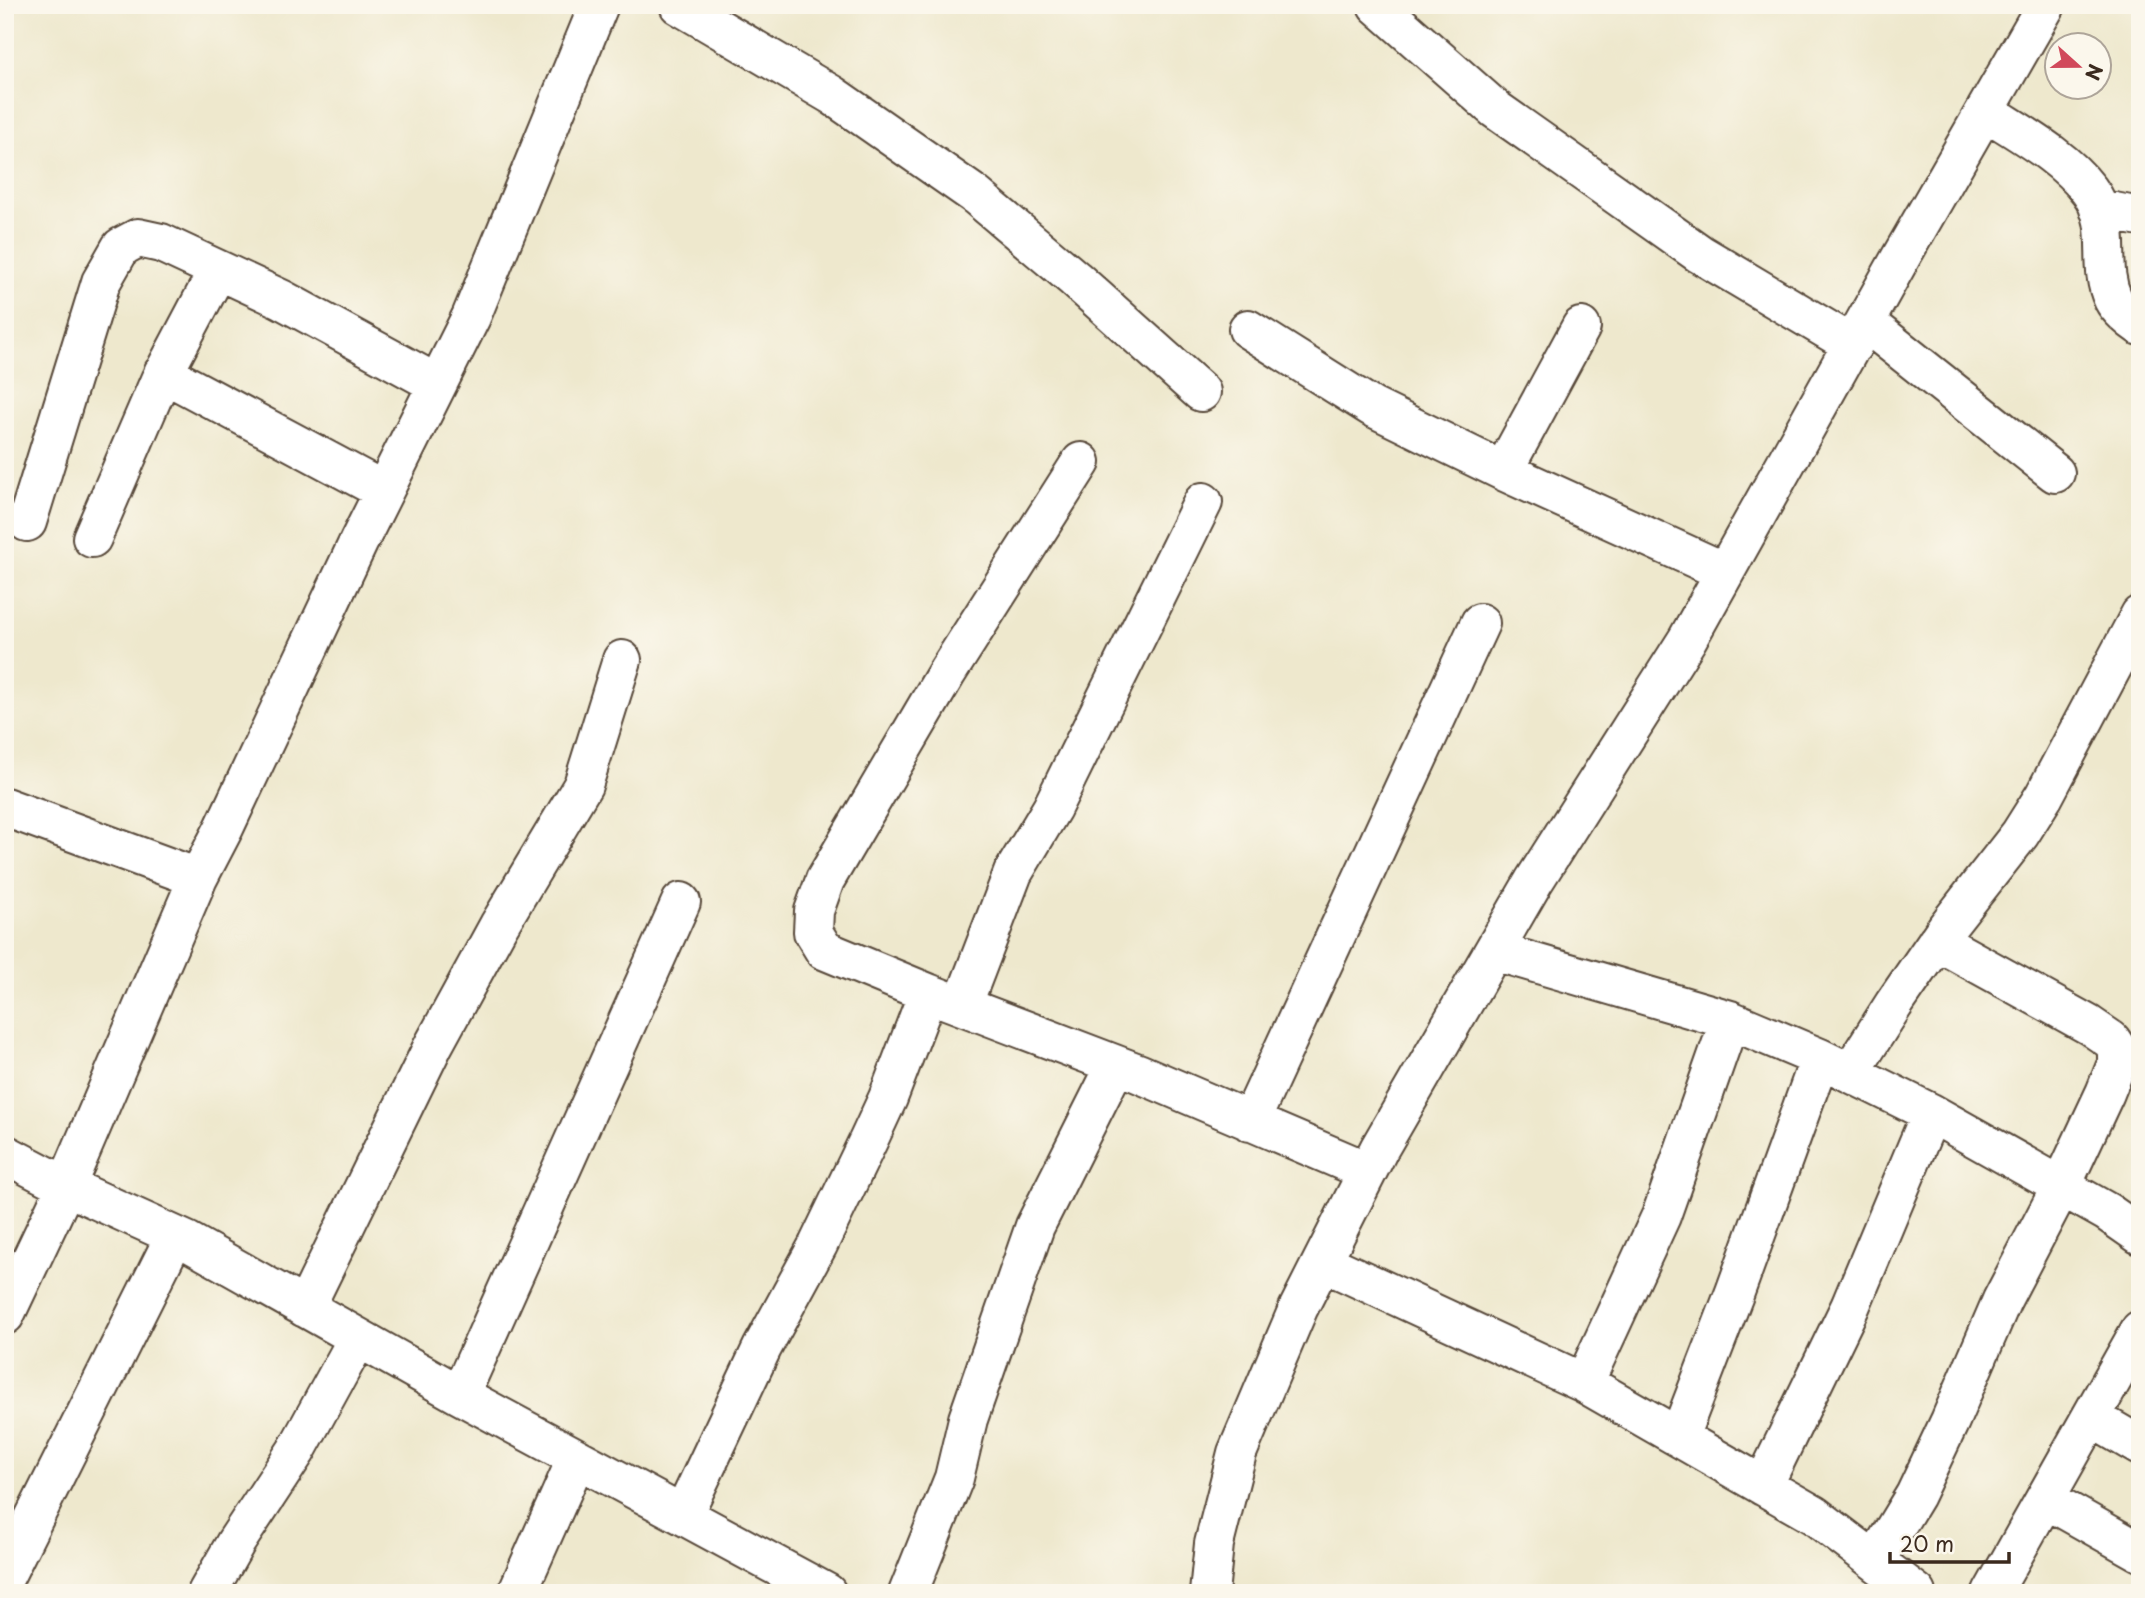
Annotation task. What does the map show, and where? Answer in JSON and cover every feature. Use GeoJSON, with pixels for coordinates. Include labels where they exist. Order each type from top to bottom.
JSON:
{"type":"FeatureCollection","features":[{"type":"Feature","properties":{"kind":"street"},"geometry":{"type":"LineString","coordinates":[[5,1315],[66,1186],[198,878],[471,317],[599,5]]}},
{"type":"Feature","properties":{"kind":"street"},"geometry":{"type":"LineString","coordinates":[[679,5],[832,96],[974,194],[1075,279],[1201,392]]}},
{"type":"Feature","properties":{"kind":"street"},"geometry":{"type":"LineString","coordinates":[[1377,5],[1495,109],[1700,254],[1859,333],[2055,473]]}},
{"type":"Feature","properties":{"kind":"street"},"geometry":{"type":"LineString","coordinates":[[1209,1593],[1214,1544],[1237,1453],[1298,1310],[1367,1171],[1534,881],[1687,640],[2046,5]]}},
{"type":"Feature","properties":{"kind":"street"},"geometry":{"type":"LineString","coordinates":[[1986,111],[2058,159],[2090,191],[2105,221],[2107,281],[2114,302],[2140,326]]}},
{"type":"Feature","properties":{"kind":"street"},"geometry":{"type":"LineString","coordinates":[[2099,209],[2140,217]]}},
{"type":"Feature","properties":{"kind":"street"},"geometry":{"type":"LineString","coordinates":[[27,523],[101,282],[121,247],[138,237],[161,243],[281,299],[437,384]]}},
{"type":"Feature","properties":{"kind":"street"},"geometry":{"type":"LineString","coordinates":[[92,538],[163,373],[218,270]]}},
{"type":"Feature","properties":{"kind":"street"},"geometry":{"type":"LineString","coordinates":[[1503,471],[1581,327]]}},
{"type":"Feature","properties":{"kind":"street"},"geometry":{"type":"LineString","coordinates":[[1248,329],[1372,407],[1503,471],[1726,572]]}},
{"type":"Feature","properties":{"kind":"street"},"geometry":{"type":"LineString","coordinates":[[163,373],[384,491]]}},
{"type":"Feature","properties":{"kind":"street"},"geometry":{"type":"LineString","coordinates":[[1081,462],[946,674],[825,880],[814,911],[813,932],[824,950],[945,1000],[1116,1065],[1367,1171]]}},
{"type":"Feature","properties":{"kind":"street"},"geometry":{"type":"LineString","coordinates":[[684,1515],[762,1348],[818,1245],[888,1098],[1052,808],[1203,502]]}},
{"type":"Feature","properties":{"kind":"street"},"geometry":{"type":"LineString","coordinates":[[1679,1437],[1735,1292],[1835,1066],[2020,834],[2044,796],[2140,615]]}},
{"type":"Feature","properties":{"kind":"street"},"geometry":{"type":"LineString","coordinates":[[1250,1122],[1480,622]]}},
{"type":"Feature","properties":{"kind":"street"},"geometry":{"type":"LineString","coordinates":[[305,1308],[440,1034],[499,925],[583,785],[622,660]]}},
{"type":"Feature","properties":{"kind":"street"},"geometry":{"type":"LineString","coordinates":[[5,807],[198,878]]}},
{"type":"Feature","properties":{"kind":"street"},"geometry":{"type":"LineString","coordinates":[[460,1395],[681,902]]}},
{"type":"Feature","properties":{"kind":"street"},"geometry":{"type":"LineString","coordinates":[[1875,1561],[1915,1494],[2002,1300],[2061,1188],[2117,1063],[2117,1049],[2111,1040],[1937,941]]}},
{"type":"Feature","properties":{"kind":"street"},"geometry":{"type":"LineString","coordinates":[[1494,951],[1730,1020],[1835,1066],[1931,1113],[2061,1188],[2136,1226]]}},
{"type":"Feature","properties":{"kind":"street"},"geometry":{"type":"LineString","coordinates":[[1584,1383],[1661,1216],[1730,1020]]}},
{"type":"Feature","properties":{"kind":"street"},"geometry":{"type":"LineString","coordinates":[[908,1593],[954,1479],[968,1419],[1035,1226],[1116,1065]]}},
{"type":"Feature","properties":{"kind":"street"},"geometry":{"type":"LineString","coordinates":[[1763,1486],[1850,1307],[1931,1113]]}},
{"type":"Feature","properties":{"kind":"street"},"geometry":{"type":"LineString","coordinates":[[5,1154],[66,1186],[174,1236],[460,1395],[827,1593]]}},
{"type":"Feature","properties":{"kind":"street"},"geometry":{"type":"LineString","coordinates":[[5,1576],[174,1236]]}},
{"type":"Feature","properties":{"kind":"street"},"geometry":{"type":"LineString","coordinates":[[1323,1262],[1584,1383],[1814,1515],[1917,1593]]}},
{"type":"Feature","properties":{"kind":"street"},"geometry":{"type":"LineString","coordinates":[[1992,1593],[2140,1330]]}},
{"type":"Feature","properties":{"kind":"street"},"geometry":{"type":"LineString","coordinates":[[207,1593],[236,1542],[296,1451],[358,1338]]}},
{"type":"Feature","properties":{"kind":"street"},"geometry":{"type":"LineString","coordinates":[[2092,1418],[2140,1446]]}},
{"type":"Feature","properties":{"kind":"street"},"geometry":{"type":"LineString","coordinates":[[517,1593],[577,1458]]}},
{"type":"Feature","properties":{"kind":"street"},"geometry":{"type":"LineString","coordinates":[[2046,1499],[2140,1552]]}}]}
